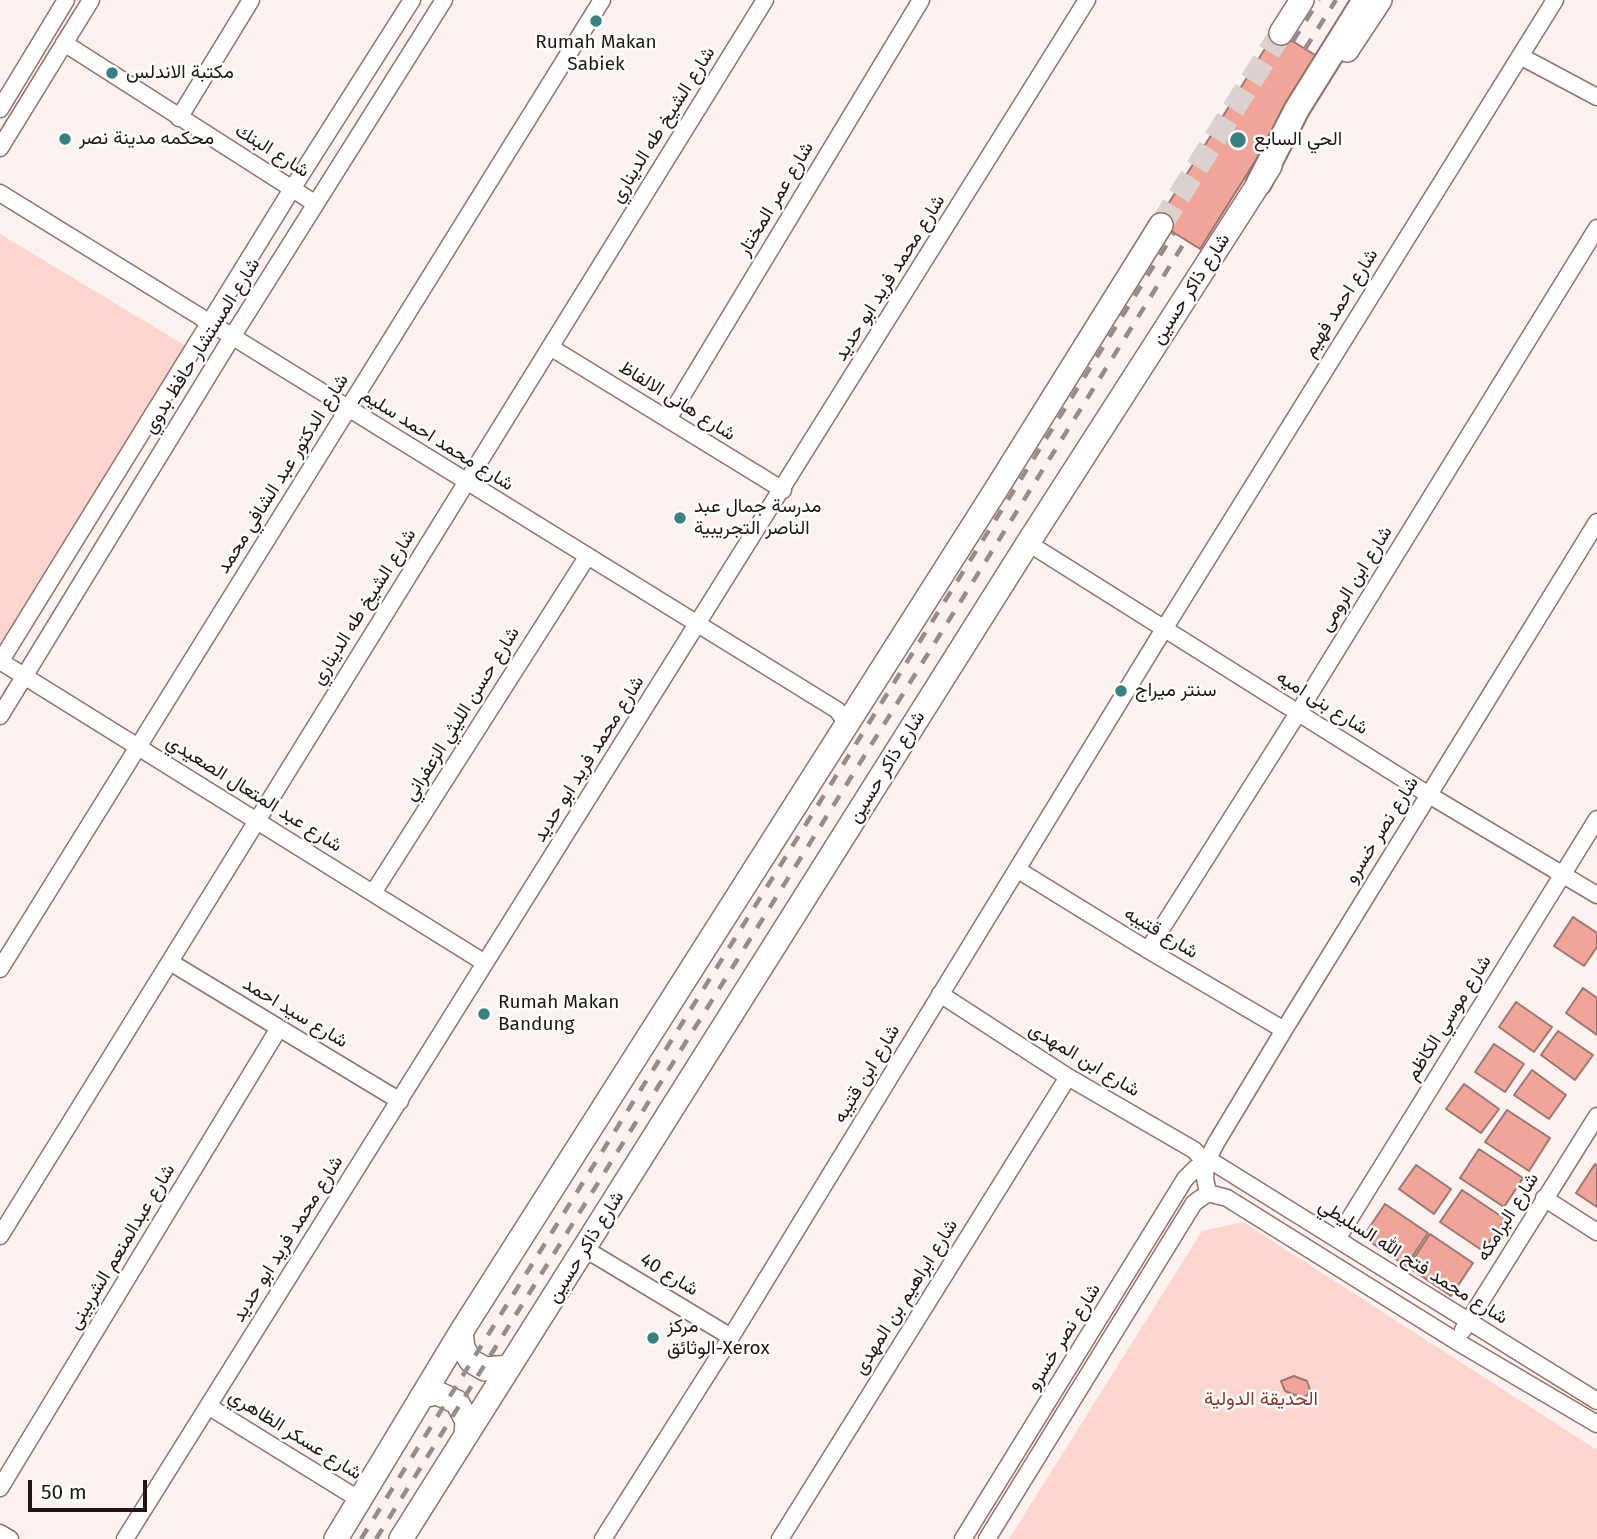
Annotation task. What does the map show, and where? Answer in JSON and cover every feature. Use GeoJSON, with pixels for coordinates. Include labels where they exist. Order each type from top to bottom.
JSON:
{"type":"FeatureCollection","features":[{"type":"Feature","properties":{"kind":"main road"},"geometry":{"type":"LineString","coordinates":[[1281,33],[1302,0]]}},
{"type":"Feature","properties":{"kind":"main road"},"geometry":{"type":"LineString","coordinates":[[1259,183],[1297,109],[1365,0]]}},
{"type":"Feature","properties":{"kind":"main road","name":"شارع ذاكر حسين"},"geometry":{"type":"LineString","coordinates":[[401,1539],[1028,543],[1380,0]]}},
{"type":"Feature","properties":{"kind":"main road"},"geometry":{"type":"LineString","coordinates":[[336,1539],[461,1332],[1161,225]]}},
{"type":"Feature","properties":{"kind":"main road"},"geometry":{"type":"LineString","coordinates":[[461,1332],[466,1355],[478,1366],[493,1370],[509,1367]]}},
{"type":"Feature","properties":{"kind":"main road"},"geometry":{"type":"LineString","coordinates":[[422,1396],[444,1395],[457,1402],[466,1414],[466,1436]]}},
{"type":"Feature","properties":{"kind":"street"},"geometry":{"type":"LineString","coordinates":[[0,109],[65,0]]}},
{"type":"Feature","properties":{"kind":"street"},"geometry":{"type":"LineString","coordinates":[[0,148],[91,0]]}},
{"type":"Feature","properties":{"kind":"street"},"geometry":{"type":"LineString","coordinates":[[179,118],[251,0]]}},
{"type":"Feature","properties":{"kind":"street","name":"شارع المستشار حافظ بدوي"},"geometry":{"type":"LineString","coordinates":[[0,661],[412,0]]}},
{"type":"Feature","properties":{"kind":"street","name":"شارع المستشار حافظ بدوي"},"geometry":{"type":"LineString","coordinates":[[0,716],[232,337],[443,0]]}},
{"type":"Feature","properties":{"kind":"street","name":"شارع الدكتور عبد الشافي محمد"},"geometry":{"type":"LineString","coordinates":[[0,969],[602,0]]}},
{"type":"Feature","properties":{"kind":"street","name":"شارع الشيخ طه الديناري"},"geometry":{"type":"LineString","coordinates":[[0,1236],[765,0]]}},
{"type":"Feature","properties":{"kind":"street","name":"شارع عمر المختار"},"geometry":{"type":"LineString","coordinates":[[668,419],[921,0]]}},
{"type":"Feature","properties":{"kind":"street","name":"شارع محمد فريد ابو حديد"},"geometry":{"type":"LineString","coordinates":[[125,1539],[1087,0]]}},
{"type":"Feature","properties":{"kind":"street","name":"شارع احمد فهيم"},"geometry":{"type":"LineString","coordinates":[[1164,629],[1555,0]]}},
{"type":"Feature","properties":{"kind":"street","name":"شارع البنك"},"geometry":{"type":"LineString","coordinates":[[64,43],[316,204]]}},
{"type":"Feature","properties":{"kind":"street"},"geometry":{"type":"LineString","coordinates":[[1520,56],[1597,97]]}},
{"type":"Feature","properties":{"kind":"street","name":"شارع محمد احمد سليم"},"geometry":{"type":"LineString","coordinates":[[0,193],[697,626],[837,710],[845,727]]}},
{"type":"Feature","properties":{"kind":"street","name":"شارع ابن الرومى"},"geometry":{"type":"LineString","coordinates":[[1148,950],[1298,713],[1597,228]]}},
{"type":"Feature","properties":{"kind":"street","name":"شارع هانى الالفاظ"},"geometry":{"type":"LineString","coordinates":[[550,347],[783,490]]}},
{"type":"Feature","properties":{"kind":"street","name":"شارع نصر خسرو"},"geometry":{"type":"LineString","coordinates":[[963,1539],[1190,1173],[1206,1163],[1284,1030],[1597,522]]}},
{"type":"Feature","properties":{"kind":"street","name":"شارع بنى اميه"},"geometry":{"type":"LineString","coordinates":[[1028,543],[1429,795],[1597,895]]}},
{"type":"Feature","properties":{"kind":"street","name":"شارع حسن الليثي الزعفراني"},"geometry":{"type":"LineString","coordinates":[[373,893],[587,557]]}},
{"type":"Feature","properties":{"kind":"street","name":"شارع ابن قتيبه"},"geometry":{"type":"LineString","coordinates":[[603,1539],[731,1337],[1164,629]]}},
{"type":"Feature","properties":{"kind":"street","name":"شارع عبد المتعال الصعيدي"},"geometry":{"type":"LineString","coordinates":[[0,661],[485,964]]}},
{"type":"Feature","properties":{"kind":"street","name":"شارع موسي الكاظم"},"geometry":{"type":"LineString","coordinates":[[1337,1239],[1597,819]]}},
{"type":"Feature","properties":{"kind":"street","name":"شارع قتيبه"},"geometry":{"type":"LineString","coordinates":[[1018,870],[1284,1030]]}},
{"type":"Feature","properties":{"kind":"street","name":"شارع سيد احمد"},"geometry":{"type":"LineString","coordinates":[[170,962],[400,1101]]}},
{"type":"Feature","properties":{"kind":"street","name":"شارع ابن المهدى"},"geometry":{"type":"LineString","coordinates":[[940,995],[1068,1077],[1194,1150],[1206,1163]]}},
{"type":"Feature","properties":{"kind":"street","name":"شارع عبدالمنعم الشربينى"},"geometry":{"type":"LineString","coordinates":[[0,1488],[279,1028]]}},
{"type":"Feature","properties":{"kind":"street","name":"شارع ابراهيم بن المهدى"},"geometry":{"type":"LineString","coordinates":[[780,1539],[1068,1077]]}},
{"type":"Feature","properties":{"kind":"street","name":"شارع البرامكه"},"geometry":{"type":"LineString","coordinates":[[1456,1340],[1597,1116]]}},
{"type":"Feature","properties":{"kind":"street"},"geometry":{"type":"LineString","coordinates":[[1194,1150],[1206,1149],[1216,1143]]}},
{"type":"Feature","properties":{"kind":"street"},"geometry":{"type":"LineString","coordinates":[[1206,1163],[1208,1193],[1227,1198],[1597,1424]]}},
{"type":"Feature","properties":{"kind":"street","name":"شارع محمد فتح الله السليطي"},"geometry":{"type":"LineString","coordinates":[[1206,1163],[1216,1164],[1597,1401]]}},
{"type":"Feature","properties":{"kind":"street"},"geometry":{"type":"LineString","coordinates":[[1179,1191],[1194,1203]]}},
{"type":"Feature","properties":{"kind":"street","name":"شارع نصر خسرو"},"geometry":{"type":"LineString","coordinates":[[987,1539],[1194,1203],[1208,1193]]}},
{"type":"Feature","properties":{"kind":"street"},"geometry":{"type":"LineString","coordinates":[[1544,1198],[1597,1232]]}},
{"type":"Feature","properties":{"kind":"street","name":"شارع 40"},"geometry":{"type":"LineString","coordinates":[[585,1250],[731,1337]]}},
{"type":"Feature","properties":{"kind":"street","name":"شارع عسكر الظاهري"},"geometry":{"type":"LineString","coordinates":[[208,1406],[360,1500]]}},
{"type":"Feature","properties":{"kind":"street"},"geometry":{"type":"LineString","coordinates":[[0,1533],[10,1539]]}},
{"type":"Feature","properties":{"kind":"green space"},"geometry":{"type":"Polygon","coordinates":[[[0,234],[186,346],[0,647],[0,234]]]}},
{"type":"Feature","properties":{"kind":"green space","name":"الحديقة الدولية"},"geometry":{"type":"Polygon","coordinates":[[[1243,1222],[1597,1450],[1597,1539],[1009,1539],[1202,1231],[1243,1222]]]}},
{"type":"Feature","properties":{"kind":"building","name":"الحي السابع"},"geometry":{"type":"Polygon","coordinates":[[[1276,31],[1320,58],[1200,249],[1157,222],[1276,31]]]}},
{"type":"Feature","properties":{"kind":"building"},"geometry":{"type":"Polygon","coordinates":[[[1573,917],[1597,933],[1597,947],[1584,966],[1554,946],[1573,917]]]}},
{"type":"Feature","properties":{"kind":"building"},"geometry":{"type":"Polygon","coordinates":[[[1583,988],[1597,998],[1597,1035],[1566,1013],[1583,988]]]}},
{"type":"Feature","properties":{"kind":"building"},"geometry":{"type":"Polygon","coordinates":[[[1516,1002],[1552,1027],[1534,1052],[1499,1027],[1516,1002]]]}},
{"type":"Feature","properties":{"kind":"building"},"geometry":{"type":"Polygon","coordinates":[[[1558,1031],[1593,1055],[1575,1080],[1541,1055],[1558,1031]]]}},
{"type":"Feature","properties":{"kind":"building"},"geometry":{"type":"Polygon","coordinates":[[[1494,1044],[1524,1064],[1505,1092],[1475,1072],[1494,1044]]]}},
{"type":"Feature","properties":{"kind":"building"},"geometry":{"type":"Polygon","coordinates":[[[1532,1070],[1566,1095],[1549,1119],[1514,1095],[1532,1070]]]}},
{"type":"Feature","properties":{"kind":"building"},"geometry":{"type":"Polygon","coordinates":[[[1464,1084],[1499,1109],[1481,1133],[1446,1109],[1464,1084]]]}},
{"type":"Feature","properties":{"kind":"building"},"geometry":{"type":"Polygon","coordinates":[[[1507,1110],[1550,1138],[1529,1171],[1485,1142],[1507,1110]]]}},
{"type":"Feature","properties":{"kind":"building"},"geometry":{"type":"Polygon","coordinates":[[[1479,1149],[1523,1178],[1504,1207],[1460,1178],[1479,1149]]]}},
{"type":"Feature","properties":{"kind":"building"},"geometry":{"type":"Polygon","coordinates":[[[1595,1164],[1597,1166],[1597,1207],[1576,1193],[1595,1164]]]}},
{"type":"Feature","properties":{"kind":"building"},"geometry":{"type":"Polygon","coordinates":[[[1416,1165],[1451,1189],[1434,1214],[1399,1189],[1416,1165]]]}},
{"type":"Feature","properties":{"kind":"building"},"geometry":{"type":"Polygon","coordinates":[[[1462,1190],[1505,1219],[1483,1251],[1440,1222],[1462,1190]]]}},
{"type":"Feature","properties":{"kind":"building"},"geometry":{"type":"Polygon","coordinates":[[[1385,1204],[1428,1233],[1406,1266],[1363,1237],[1385,1204]]]}},
{"type":"Feature","properties":{"kind":"building"},"geometry":{"type":"Polygon","coordinates":[[[1430,1234],[1473,1263],[1451,1296],[1408,1267],[1430,1234]]]}},
{"type":"Feature","properties":{"kind":"building"},"geometry":{"type":"Polygon","coordinates":[[[1294,1376],[1307,1381],[1311,1393],[1302,1398],[1285,1391],[1281,1381],[1294,1376]]]}},
{"type":"Feature","properties":{"kind":"tunnel"},"geometry":{"type":"LineString","coordinates":[[1161,225],[1281,33]]}},
{"type":"Feature","properties":{"kind":"railway"},"geometry":{"type":"LineString","coordinates":[[1293,41],[1319,0]]}},
{"type":"Feature","properties":{"kind":"railway"},"geometry":{"type":"LineString","coordinates":[[1305,49],[1336,0]]}},
{"type":"Feature","properties":{"kind":"railway"},"geometry":{"type":"LineString","coordinates":[[361,1539],[1174,233]]}},
{"type":"Feature","properties":{"kind":"railway"},"geometry":{"type":"LineString","coordinates":[[376,1539],[1186,240]]}},
{"type":"Feature","properties":{"kind":"place","name":"Rumah Makan Sabiek"},"geometry":{"type":"Point","coordinates":[596,21]}},
{"type":"Feature","properties":{"kind":"place","name":"مكتبة الاندلس"},"geometry":{"type":"Point","coordinates":[112,73]}},
{"type":"Feature","properties":{"kind":"place","name":"محكمه مدينة نصر"},"geometry":{"type":"Point","coordinates":[65,139]}},
{"type":"Feature","properties":{"kind":"place","name":"الحي السابع"},"geometry":{"type":"Point","coordinates":[1238,140]}},
{"type":"Feature","properties":{"kind":"place","name":"مدرسة جمال عبد الناصر التجريبية"},"geometry":{"type":"Point","coordinates":[680,518]}},
{"type":"Feature","properties":{"kind":"place","name":"سنتر ميراج"},"geometry":{"type":"Point","coordinates":[1121,691]}},
{"type":"Feature","properties":{"kind":"place","name":"Rumah Makan Bandung"},"geometry":{"type":"Point","coordinates":[484,1014]}},
{"type":"Feature","properties":{"kind":"place","name":"مركز الوثائق-Xerox"},"geometry":{"type":"Point","coordinates":[653,1338]}}]}
